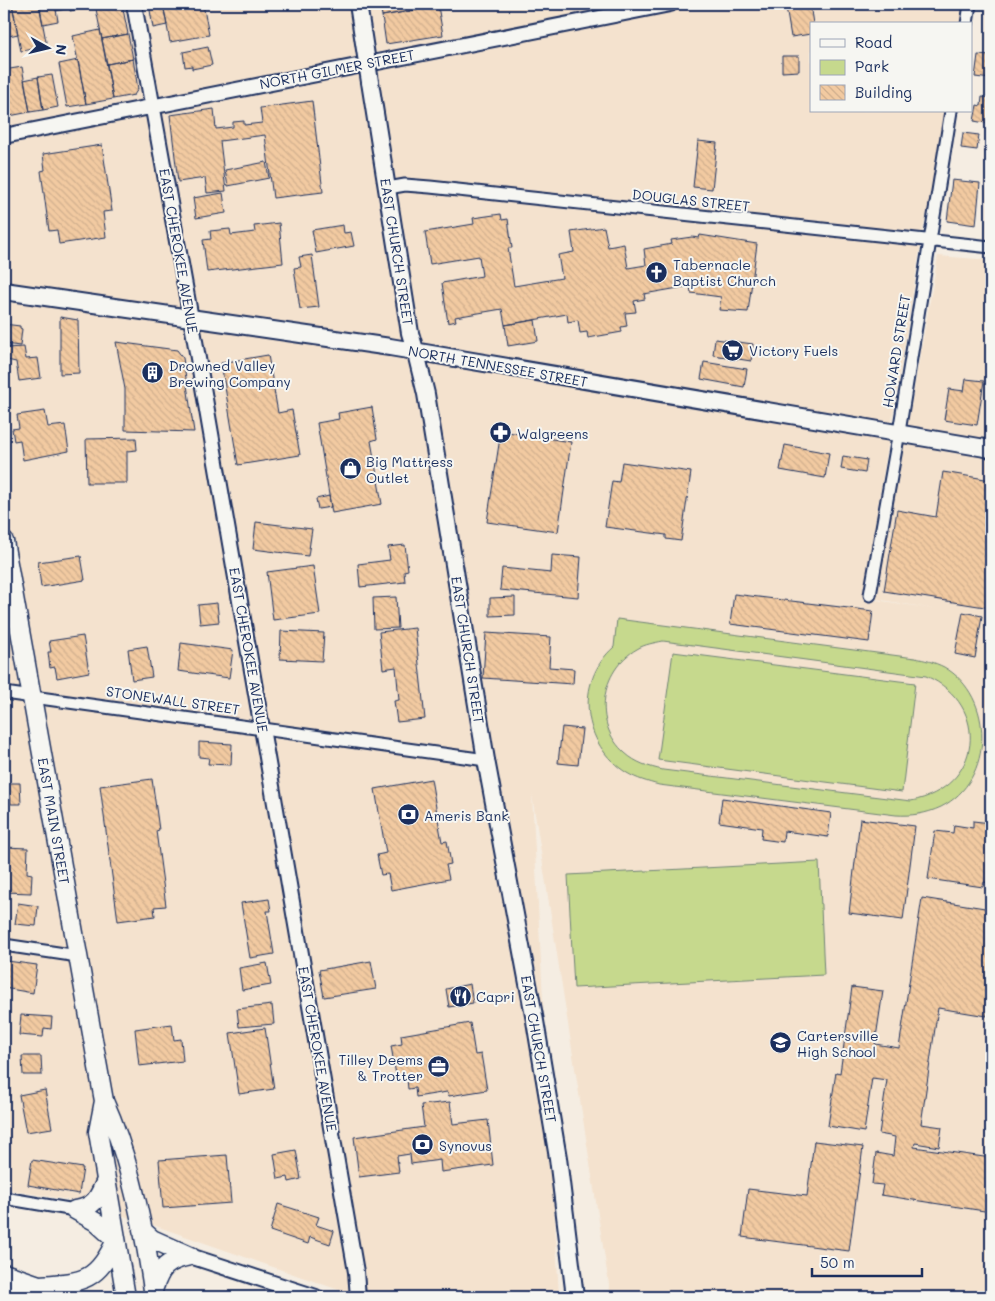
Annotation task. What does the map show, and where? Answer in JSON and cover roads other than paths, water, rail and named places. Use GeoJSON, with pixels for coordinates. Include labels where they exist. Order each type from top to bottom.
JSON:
{"type":"FeatureCollection","features":[{"type":"Feature","properties":{"kind":"main road","name":"EAST CHURCH STREET"},"geometry":{"type":"LineString","coordinates":[[360,4],[370,82],[410,333],[426,394],[486,760],[536,1021],[558,1158],[575,1297]]}},
{"type":"Feature","properties":{"kind":"main road","name":"NORTH TENNESSEE STREET"},"geometry":{"type":"LineString","coordinates":[[4,291],[390,347],[416,353],[483,362],[991,449]]}},
{"type":"Feature","properties":{"kind":"main road","name":"EAST MAIN STREET"},"geometry":{"type":"LineString","coordinates":[[4,541],[104,1101],[118,1132],[126,1159],[142,1230],[153,1294]]}},
{"type":"Feature","properties":{"kind":"main road","name":"EAST MAIN STREET"},"geometry":{"type":"LineString","coordinates":[[104,1101],[98,1132],[126,1297]]}},
{"type":"Feature","properties":{"kind":"main road"},"geometry":{"type":"LineString","coordinates":[[75,1210],[89,1207],[94,1203],[106,1180]]}},
{"type":"Feature","properties":{"kind":"main road"},"geometry":{"type":"LineString","coordinates":[[40,1285],[81,1281],[94,1274],[109,1257],[116,1240],[96,1222],[75,1210]]}},
{"type":"Feature","properties":{"kind":"main road"},"geometry":{"type":"LineString","coordinates":[[142,1230],[152,1238],[190,1256]]}},
{"type":"Feature","properties":{"kind":"main road"},"geometry":{"type":"LineString","coordinates":[[153,1294],[162,1269],[177,1259],[190,1256]]}},
{"type":"Feature","properties":{"kind":"main road"},"geometry":{"type":"LineString","coordinates":[[4,1273],[74,1297]]}},
{"type":"Feature","properties":{"kind":"main road"},"geometry":{"type":"LineString","coordinates":[[4,1292],[21,1297]]}},
{"type":"Feature","properties":{"kind":"street","name":"EAST CHEROKEE AVENUE"},"geometry":{"type":"LineString","coordinates":[[134,4],[191,318],[356,1272],[358,1297]]}},
{"type":"Feature","properties":{"kind":"street","name":"EAST CHURCH STREET"},"geometry":{"type":"LineString","coordinates":[[360,4],[371,63]]}},
{"type":"Feature","properties":{"kind":"street","name":"NORTH GILMER STREET"},"geometry":{"type":"LineString","coordinates":[[4,136],[153,108],[163,104],[670,4]]}},
{"type":"Feature","properties":{"kind":"street"},"geometry":{"type":"LineString","coordinates":[[967,22],[970,4]]}},
{"type":"Feature","properties":{"kind":"street","name":"HOWARD STREET"},"geometry":{"type":"LineString","coordinates":[[870,595],[899,432],[951,112]]}},
{"type":"Feature","properties":{"kind":"street","name":"DOUGLAS STREET"},"geometry":{"type":"LineString","coordinates":[[388,188],[405,185],[430,187],[991,247]]}},
{"type":"Feature","properties":{"kind":"street","name":"STONEWALL STREET"},"geometry":{"type":"LineString","coordinates":[[4,692],[486,760]]}},
{"type":"Feature","properties":{"kind":"street"},"geometry":{"type":"LineString","coordinates":[[4,945],[78,956]]}},
{"type":"Feature","properties":{"kind":"street"},"geometry":{"type":"LineString","coordinates":[[4,1198],[75,1210]]}},
{"type":"Feature","properties":{"kind":"street"},"geometry":{"type":"LineString","coordinates":[[190,1256],[316,1297]]}},
{"type":"Feature","properties":{"kind":"place","name":"Tabernacle Baptist Church"},"geometry":{"type":"Point","coordinates":[657,272]}},
{"type":"Feature","properties":{"kind":"place","name":"Victory Fuels"},"geometry":{"type":"Point","coordinates":[733,350]}},
{"type":"Feature","properties":{"kind":"place","name":"Drowned Valley Brewing Company"},"geometry":{"type":"Point","coordinates":[153,373]}},
{"type":"Feature","properties":{"kind":"place","name":"Walgreens"},"geometry":{"type":"Point","coordinates":[501,433]}},
{"type":"Feature","properties":{"kind":"place","name":"Big Mattress Outlet"},"geometry":{"type":"Point","coordinates":[350,469]}},
{"type":"Feature","properties":{"kind":"place","name":"Ameris Bank"},"geometry":{"type":"Point","coordinates":[408,815]}},
{"type":"Feature","properties":{"kind":"place","name":"Capri"},"geometry":{"type":"Point","coordinates":[460,996]}},
{"type":"Feature","properties":{"kind":"place","name":"Cartersville High School"},"geometry":{"type":"Point","coordinates":[781,1043]}},
{"type":"Feature","properties":{"kind":"place","name":"Tilley Deems & Trotter"},"geometry":{"type":"Point","coordinates":[439,1067]}},
{"type":"Feature","properties":{"kind":"place","name":"Synovus"},"geometry":{"type":"Point","coordinates":[423,1145]}}]}
